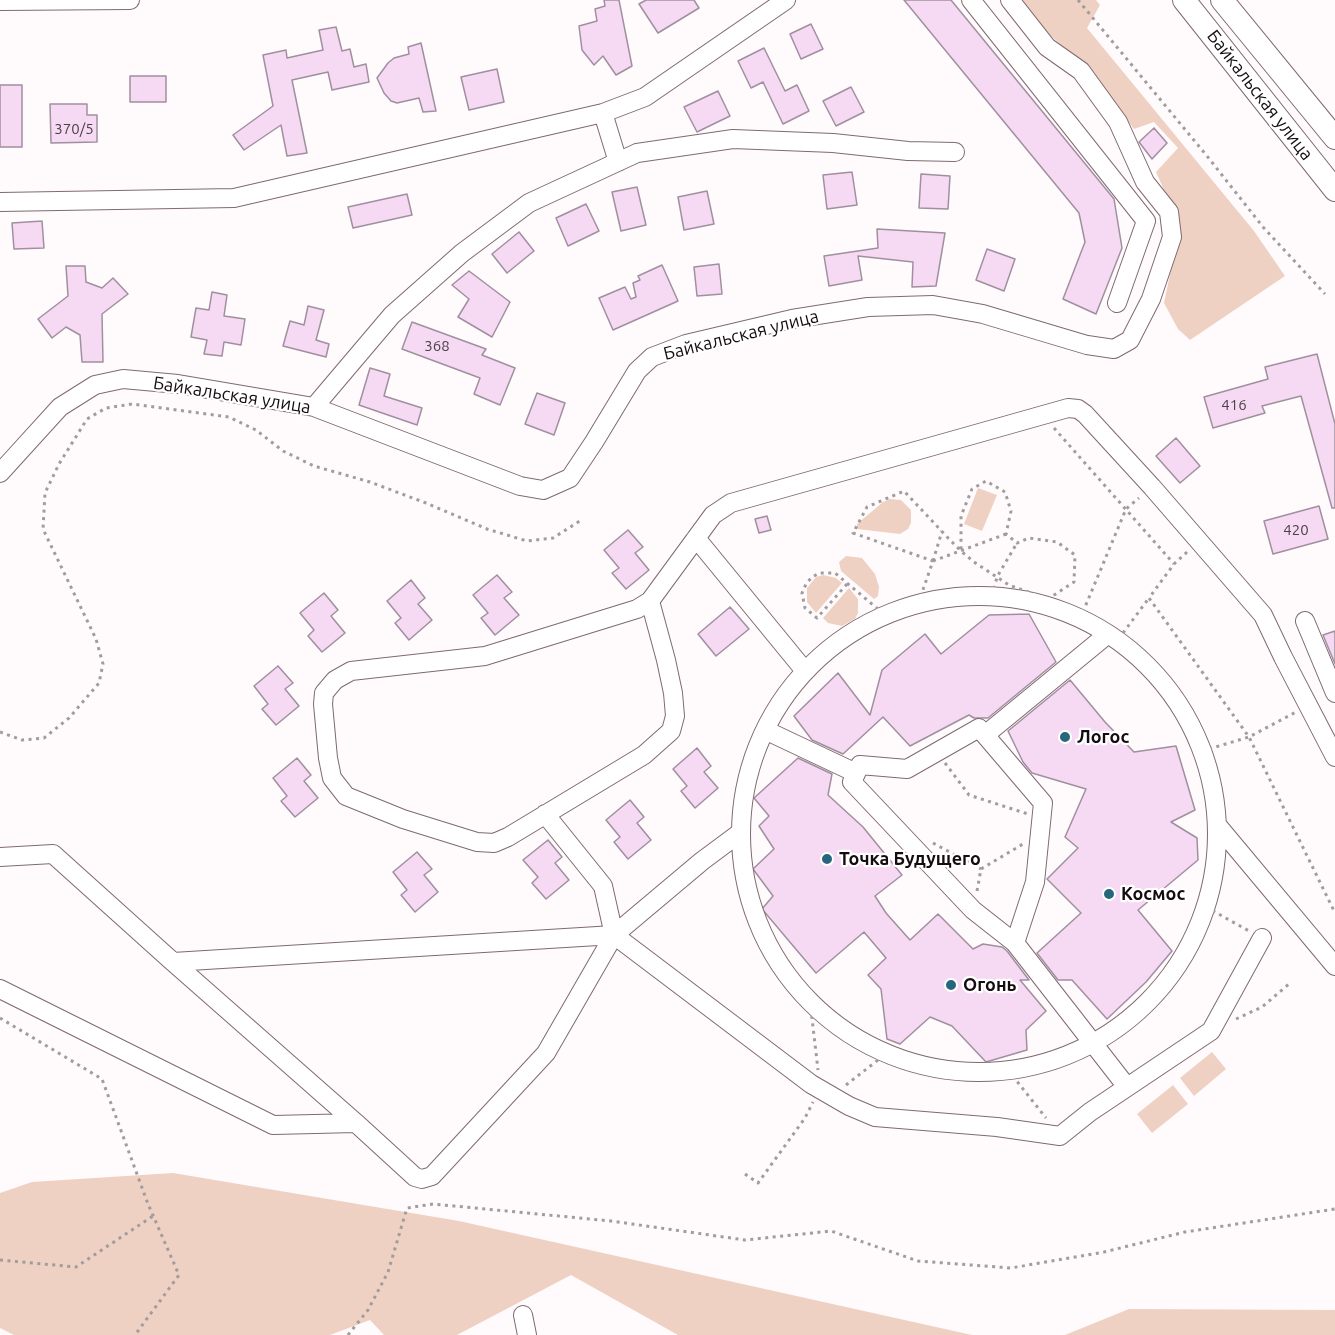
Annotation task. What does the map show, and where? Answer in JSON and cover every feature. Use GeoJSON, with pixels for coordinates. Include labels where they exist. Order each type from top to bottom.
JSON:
{"type":"FeatureCollection","features":[{"type":"Feature","properties":{"kind":"main road","name":"Байкальская улица"},"geometry":{"type":"LineString","coordinates":[[1184,0],[1335,190]]}},
{"type":"Feature","properties":{"kind":"main road","name":"Байкальская улица"},"geometry":{"type":"LineString","coordinates":[[1222,0],[1335,138]]}},
{"type":"Feature","properties":{"kind":"street"},"geometry":{"type":"LineString","coordinates":[[0,1],[130,0]]}},
{"type":"Feature","properties":{"kind":"street"},"geometry":{"type":"LineString","coordinates":[[0,202],[234,198],[603,113],[645,97],[786,0]]}},
{"type":"Feature","properties":{"kind":"street"},"geometry":{"type":"LineString","coordinates":[[971,0],[1146,221],[1117,303]]}},
{"type":"Feature","properties":{"kind":"street","name":"Байкальская улица"},"geometry":{"type":"LineString","coordinates":[[0,473],[60,407],[95,385],[123,379],[178,384],[314,407],[520,486],[543,489],[570,478],[637,370],[652,357],[686,344],[792,319],[868,307],[933,305],[983,314],[1087,345],[1114,350],[1130,340],[1151,299],[1172,237],[1169,212],[1145,182],[1118,122],[1094,88],[1081,71],[1047,47],[1010,0]]}},
{"type":"Feature","properties":{"kind":"street"},"geometry":{"type":"LineString","coordinates":[[603,113],[618,162]]}},
{"type":"Feature","properties":{"kind":"street"},"geometry":{"type":"LineString","coordinates":[[314,407],[392,315],[462,253],[529,203],[638,153],[733,139],[833,143],[908,151],[955,152]]}},
{"type":"Feature","properties":{"kind":"street"},"geometry":{"type":"LineString","coordinates":[[650,601],[673,693],[675,716],[671,730],[644,755],[494,843],[477,843],[403,819],[346,796],[332,778],[328,758],[324,693],[335,680],[351,671],[485,656],[637,609],[650,601],[713,515],[731,503],[1068,408],[1078,409],[1085,414],[1199,540],[1263,615],[1335,756]]}},
{"type":"Feature","properties":{"kind":"street"},"geometry":{"type":"LineString","coordinates":[[696,538],[805,672]]}},
{"type":"Feature","properties":{"kind":"street"},"geometry":{"type":"LineString","coordinates":[[975,595],[1016,598],[1056,608],[1080,619],[1128,648],[1158,676],[1182,709],[1202,751],[1213,785],[1218,826],[1215,867],[1206,907],[1190,946],[1167,981],[1138,1012],[1104,1037],[1066,1056],[1026,1068],[984,1072],[942,1070],[901,1059],[854,1036],[827,1018],[797,988],[773,954],[755,915],[744,874],[741,832],[744,791],[755,752],[772,714],[796,681],[825,652],[858,628],[885,615],[934,599],[975,595]]}},
{"type":"Feature","properties":{"kind":"street"},"geometry":{"type":"LineString","coordinates":[[1305,621],[1335,693]]}},
{"type":"Feature","properties":{"kind":"street"},"geometry":{"type":"LineString","coordinates":[[985,735],[1113,638]]}},
{"type":"Feature","properties":{"kind":"street"},"geometry":{"type":"LineString","coordinates":[[1015,943],[1035,882],[1043,803],[979,728],[907,769],[860,765],[852,782],[973,910],[1015,943],[1127,1087]]}},
{"type":"Feature","properties":{"kind":"street"},"geometry":{"type":"LineString","coordinates":[[765,730],[856,773]]}},
{"type":"Feature","properties":{"kind":"street"},"geometry":{"type":"LineString","coordinates":[[546,814],[603,886],[614,935]]}},
{"type":"Feature","properties":{"kind":"street"},"geometry":{"type":"LineString","coordinates":[[1218,826],[1335,966]]}},
{"type":"Feature","properties":{"kind":"street"},"geometry":{"type":"LineString","coordinates":[[0,857],[53,854],[416,1177],[422,1179],[432,1176],[546,1053],[614,935],[702,861],[741,832]]}},
{"type":"Feature","properties":{"kind":"street"},"geometry":{"type":"LineString","coordinates":[[172,962],[614,935],[826,1093],[875,1117],[997,1127],[1060,1136],[1090,1112],[1212,1031],[1262,938]]}},
{"type":"Feature","properties":{"kind":"street"},"geometry":{"type":"LineString","coordinates":[[0,989],[273,1125],[356,1123]]}},
{"type":"Feature","properties":{"kind":"street"},"geometry":{"type":"LineString","coordinates":[[523,1315],[527,1335]]}},
{"type":"Feature","properties":{"kind":"path"},"geometry":{"type":"LineString","coordinates":[[1078,0],[1263,226],[1324,294]]}},
{"type":"Feature","properties":{"kind":"path"},"geometry":{"type":"LineString","coordinates":[[0,732],[22,740],[45,738],[69,718],[99,683],[103,664],[96,639],[43,529],[45,493],[59,464],[87,418],[106,408],[132,404],[230,417],[256,430],[283,451],[314,466],[370,482],[487,529],[527,541],[553,538],[583,519]]}},
{"type":"Feature","properties":{"kind":"path"},"geometry":{"type":"LineString","coordinates":[[1042,414],[1174,564]]}},
{"type":"Feature","properties":{"kind":"path"},"geometry":{"type":"LineString","coordinates":[[962,550],[961,516],[972,489],[986,481],[1005,492],[1011,511],[1006,534]]}},
{"type":"Feature","properties":{"kind":"path"},"geometry":{"type":"LineString","coordinates":[[1080,619],[1126,509],[1152,487]]}},
{"type":"Feature","properties":{"kind":"path"},"geometry":{"type":"LineString","coordinates":[[992,596],[997,577],[1017,543],[1029,538],[1057,542],[1075,555],[1074,582],[1048,599],[1009,585],[997,577],[974,562],[962,550],[942,531],[904,491],[867,507],[853,533],[933,561],[962,550],[1006,534]]}},
{"type":"Feature","properties":{"kind":"path"},"geometry":{"type":"LineString","coordinates":[[918,604],[942,531]]}},
{"type":"Feature","properties":{"kind":"path"},"geometry":{"type":"LineString","coordinates":[[1006,534],[1017,543]]}},
{"type":"Feature","properties":{"kind":"path"},"geometry":{"type":"LineString","coordinates":[[1113,638],[1149,598],[1174,564],[1199,540]]}},
{"type":"Feature","properties":{"kind":"path"},"geometry":{"type":"LineString","coordinates":[[847,584],[817,618],[806,609],[802,593],[806,584],[820,573],[835,573],[885,615]]}},
{"type":"Feature","properties":{"kind":"path"},"geometry":{"type":"LineString","coordinates":[[1149,598],[1249,737],[1335,913]]}},
{"type":"Feature","properties":{"kind":"path"},"geometry":{"type":"LineString","coordinates":[[1202,751],[1249,737],[1308,706]]}},
{"type":"Feature","properties":{"kind":"path"},"geometry":{"type":"LineString","coordinates":[[937,752],[969,795],[1041,826]]}},
{"type":"Feature","properties":{"kind":"path"},"geometry":{"type":"LineString","coordinates":[[973,910],[981,869],[1041,826]]}},
{"type":"Feature","properties":{"kind":"path"},"geometry":{"type":"LineString","coordinates":[[1330,903],[1335,900]]}},
{"type":"Feature","properties":{"kind":"path"},"geometry":{"type":"LineString","coordinates":[[1206,907],[1262,938]]}},
{"type":"Feature","properties":{"kind":"path"},"geometry":{"type":"LineString","coordinates":[[1212,1031],[1263,1007],[1289,984]]}},
{"type":"Feature","properties":{"kind":"path"},"geometry":{"type":"LineString","coordinates":[[810,1000],[826,1093]]}},
{"type":"Feature","properties":{"kind":"path"},"geometry":{"type":"LineString","coordinates":[[0,1018],[102,1079],[153,1216],[180,1275],[135,1335]]}},
{"type":"Feature","properties":{"kind":"path"},"geometry":{"type":"LineString","coordinates":[[745,1174],[758,1183],[826,1093],[887,1053]]}},
{"type":"Feature","properties":{"kind":"path"},"geometry":{"type":"LineString","coordinates":[[1008,1070],[1060,1136]]}},
{"type":"Feature","properties":{"kind":"path"},"geometry":{"type":"LineString","coordinates":[[348,1335],[368,1310],[388,1272],[407,1208],[433,1204],[610,1221],[746,1240],[831,1231],[918,1261],[1011,1268],[1104,1252],[1185,1232],[1335,1209]]}},
{"type":"Feature","properties":{"kind":"path"},"geometry":{"type":"LineString","coordinates":[[0,1260],[76,1267],[153,1216]]}},
{"type":"Feature","properties":{"kind":"shaded area"},"geometry":{"type":"Polygon","coordinates":[[[1021,0],[1096,0],[1100,5],[1087,28],[1254,231],[1285,276],[1190,340],[1178,329],[1164,303],[1180,226],[1156,172],[1178,148],[1154,122],[1134,129],[1081,62],[1051,36],[1021,0]]]}},
{"type":"Feature","properties":{"kind":"shaded area"},"geometry":{"type":"Polygon","coordinates":[[[978,488],[997,495],[982,531],[964,524],[978,488]]]}},
{"type":"Feature","properties":{"kind":"shaded area"},"geometry":{"type":"Polygon","coordinates":[[[890,499],[901,500],[911,510],[911,523],[908,529],[900,534],[857,529],[857,524],[883,502],[890,499]]]}},
{"type":"Feature","properties":{"kind":"shaded area"},"geometry":{"type":"Polygon","coordinates":[[[846,556],[862,558],[875,574],[879,587],[878,596],[874,599],[841,571],[839,562],[846,556]]]}},
{"type":"Feature","properties":{"kind":"shaded area"},"geometry":{"type":"Polygon","coordinates":[[[823,575],[836,578],[842,583],[816,613],[807,602],[807,588],[816,577],[823,575]]]}},
{"type":"Feature","properties":{"kind":"shaded area"},"geometry":{"type":"Polygon","coordinates":[[[849,588],[858,599],[858,613],[855,619],[842,626],[828,623],[823,618],[849,588]]]}},
{"type":"Feature","properties":{"kind":"shaded area"},"geometry":{"type":"Polygon","coordinates":[[[1212,1052],[1226,1069],[1194,1096],[1180,1078],[1212,1052]]]}},
{"type":"Feature","properties":{"kind":"shaded area"},"geometry":{"type":"Polygon","coordinates":[[[1173,1085],[1188,1104],[1152,1133],[1137,1114],[1173,1085]]]}},
{"type":"Feature","properties":{"kind":"shaded area"},"geometry":{"type":"Polygon","coordinates":[[[173,1173],[459,1221],[972,1335],[678,1335],[571,1275],[457,1335],[384,1335],[370,1320],[330,1335],[14,1335],[0,1328],[0,1193],[32,1182],[173,1173]]]}},
{"type":"Feature","properties":{"kind":"shaded area"},"geometry":{"type":"Polygon","coordinates":[[[1129,1309],[1335,1310],[1335,1335],[1065,1335],[1129,1309]]]}},
{"type":"Feature","properties":{"kind":"building"},"geometry":{"type":"Polygon","coordinates":[[[604,0],[619,0],[632,66],[616,75],[603,56],[594,65],[582,50],[579,26],[597,21],[595,9],[605,6],[604,0]]]}},
{"type":"Feature","properties":{"kind":"building"},"geometry":{"type":"Polygon","coordinates":[[[646,0],[694,0],[699,8],[658,33],[639,4],[646,0]]]}},
{"type":"Feature","properties":{"kind":"building"},"geometry":{"type":"Polygon","coordinates":[[[904,0],[951,0],[1114,199],[1122,248],[1096,314],[1063,299],[1085,242],[1079,213],[904,0]]]}},
{"type":"Feature","properties":{"kind":"building"},"geometry":{"type":"Polygon","coordinates":[[[811,24],[823,49],[801,59],[790,34],[811,24]]]}},
{"type":"Feature","properties":{"kind":"building"},"geometry":{"type":"Polygon","coordinates":[[[336,27],[342,51],[350,49],[354,67],[366,64],[369,82],[332,90],[328,72],[292,80],[307,153],[287,156],[281,125],[244,150],[233,135],[273,106],[263,55],[286,50],[287,58],[323,50],[319,30],[336,27]]]}},
{"type":"Feature","properties":{"kind":"building"},"geometry":{"type":"Polygon","coordinates":[[[421,43],[436,111],[423,112],[419,98],[397,103],[391,101],[384,93],[377,78],[394,58],[409,54],[408,47],[421,43]]]}},
{"type":"Feature","properties":{"kind":"building"},"geometry":{"type":"Polygon","coordinates":[[[764,48],[785,91],[797,85],[809,111],[783,124],[763,82],[751,88],[738,61],[764,48]]]}},
{"type":"Feature","properties":{"kind":"building"},"geometry":{"type":"Polygon","coordinates":[[[497,69],[504,102],[469,110],[461,77],[497,69]]]}},
{"type":"Feature","properties":{"kind":"building"},"geometry":{"type":"Polygon","coordinates":[[[130,76],[166,76],[166,102],[130,102],[130,76]]]}},
{"type":"Feature","properties":{"kind":"building"},"geometry":{"type":"Polygon","coordinates":[[[0,85],[22,85],[22,147],[0,147],[0,85]]]}},
{"type":"Feature","properties":{"kind":"building"},"geometry":{"type":"Polygon","coordinates":[[[851,87],[864,112],[836,126],[823,101],[851,87]]]}},
{"type":"Feature","properties":{"kind":"building"},"geometry":{"type":"Polygon","coordinates":[[[718,91],[730,116],[697,132],[684,107],[718,91]]]}},
{"type":"Feature","properties":{"kind":"building"},"geometry":{"type":"Polygon","coordinates":[[[50,104],[87,104],[87,115],[97,115],[97,142],[51,143],[50,104]]]}},
{"type":"Feature","properties":{"kind":"building"},"geometry":{"type":"Polygon","coordinates":[[[1154,128],[1167,143],[1152,159],[1139,142],[1154,128]]]}},
{"type":"Feature","properties":{"kind":"building"},"geometry":{"type":"Polygon","coordinates":[[[852,172],[857,205],[827,209],[823,175],[852,172]]]}},
{"type":"Feature","properties":{"kind":"building"},"geometry":{"type":"Polygon","coordinates":[[[921,174],[950,176],[948,209],[919,208],[921,174]]]}},
{"type":"Feature","properties":{"kind":"building"},"geometry":{"type":"Polygon","coordinates":[[[637,187],[646,225],[621,231],[612,192],[637,187]]]}},
{"type":"Feature","properties":{"kind":"building"},"geometry":{"type":"Polygon","coordinates":[[[707,191],[714,224],[684,230],[678,197],[707,191]]]}},
{"type":"Feature","properties":{"kind":"building"},"geometry":{"type":"Polygon","coordinates":[[[407,194],[412,215],[353,228],[348,207],[407,194]]]}},
{"type":"Feature","properties":{"kind":"building"},"geometry":{"type":"Polygon","coordinates":[[[586,204],[599,231],[568,246],[556,218],[586,204]]]}},
{"type":"Feature","properties":{"kind":"building"},"geometry":{"type":"Polygon","coordinates":[[[42,221],[44,248],[14,249],[12,223],[42,221]]]}},
{"type":"Feature","properties":{"kind":"building"},"geometry":{"type":"Polygon","coordinates":[[[877,229],[945,233],[936,286],[912,287],[913,262],[858,256],[862,280],[829,286],[824,256],[878,248],[877,229]]]}},
{"type":"Feature","properties":{"kind":"building"},"geometry":{"type":"Polygon","coordinates":[[[519,232],[534,251],[507,273],[492,254],[519,232]]]}},
{"type":"Feature","properties":{"kind":"building"},"geometry":{"type":"Polygon","coordinates":[[[987,249],[1015,259],[1004,291],[976,280],[987,249]]]}},
{"type":"Feature","properties":{"kind":"building"},"geometry":{"type":"Polygon","coordinates":[[[719,264],[722,294],[697,296],[694,267],[719,264]]]}},
{"type":"Feature","properties":{"kind":"building"},"geometry":{"type":"Polygon","coordinates":[[[662,265],[678,301],[613,330],[599,298],[625,287],[631,299],[636,297],[633,283],[640,280],[638,276],[662,265]]]}},
{"type":"Feature","properties":{"kind":"building"},"geometry":{"type":"Polygon","coordinates":[[[66,266],[85,266],[86,282],[102,288],[113,278],[128,294],[102,314],[103,362],[82,362],[80,335],[66,327],[52,338],[38,319],[68,296],[66,266]]]}},
{"type":"Feature","properties":{"kind":"building"},"geometry":{"type":"Polygon","coordinates":[[[469,271],[510,302],[492,337],[458,317],[469,299],[452,285],[469,271]]]}},
{"type":"Feature","properties":{"kind":"building"},"geometry":{"type":"Polygon","coordinates":[[[212,292],[227,295],[224,316],[245,319],[241,345],[224,342],[222,356],[204,354],[207,340],[191,337],[196,308],[209,310],[212,292]]]}},
{"type":"Feature","properties":{"kind":"building"},"geometry":{"type":"Polygon","coordinates":[[[308,306],[324,310],[316,340],[329,344],[326,357],[283,346],[290,321],[304,325],[308,306]]]}},
{"type":"Feature","properties":{"kind":"building"},"geometry":{"type":"Polygon","coordinates":[[[412,322],[486,349],[482,355],[515,368],[500,405],[474,394],[480,378],[402,349],[412,322]]]}},
{"type":"Feature","properties":{"kind":"building"},"geometry":{"type":"Polygon","coordinates":[[[1317,354],[1335,424],[1335,508],[1332,508],[1301,396],[1262,406],[1265,413],[1213,428],[1204,397],[1268,379],[1265,367],[1317,354]]]}},
{"type":"Feature","properties":{"kind":"building"},"geometry":{"type":"Polygon","coordinates":[[[370,368],[390,374],[384,396],[422,408],[417,425],[359,405],[370,368]]]}},
{"type":"Feature","properties":{"kind":"building"},"geometry":{"type":"Polygon","coordinates":[[[537,393],[565,403],[554,435],[525,424],[537,393]]]}},
{"type":"Feature","properties":{"kind":"building"},"geometry":{"type":"Polygon","coordinates":[[[1176,438],[1200,466],[1180,483],[1156,456],[1176,438]]]}},
{"type":"Feature","properties":{"kind":"building"},"geometry":{"type":"Polygon","coordinates":[[[1319,506],[1328,539],[1273,554],[1264,521],[1319,506]]]}},
{"type":"Feature","properties":{"kind":"building"},"geometry":{"type":"Polygon","coordinates":[[[767,516],[771,530],[759,533],[755,519],[767,516]]]}},
{"type":"Feature","properties":{"kind":"building"},"geometry":{"type":"Polygon","coordinates":[[[628,530],[643,547],[635,553],[649,570],[626,589],[612,573],[619,568],[604,550],[628,530]]]}},
{"type":"Feature","properties":{"kind":"building"},"geometry":{"type":"Polygon","coordinates":[[[497,575],[512,592],[504,598],[519,615],[495,635],[481,618],[488,613],[473,595],[497,575]]]}},
{"type":"Feature","properties":{"kind":"building"},"geometry":{"type":"Polygon","coordinates":[[[411,580],[425,598],[418,604],[432,620],[409,640],[395,623],[401,618],[387,601],[411,580]]]}},
{"type":"Feature","properties":{"kind":"building"},"geometry":{"type":"Polygon","coordinates":[[[324,593],[338,610],[331,616],[345,633],[322,652],[308,636],[314,630],[300,613],[324,593]]]}},
{"type":"Feature","properties":{"kind":"building"},"geometry":{"type":"Polygon","coordinates":[[[730,607],[749,629],[716,656],[698,634],[730,607]]]}},
{"type":"Feature","properties":{"kind":"building"},"geometry":{"type":"Polygon","coordinates":[[[1029,614],[1056,662],[988,718],[974,718],[969,715],[910,746],[883,717],[843,754],[812,740],[794,716],[838,673],[870,715],[882,670],[925,634],[941,654],[989,615],[1029,614]]]}},
{"type":"Feature","properties":{"kind":"building"},"geometry":{"type":"Polygon","coordinates":[[[1335,631],[1335,664],[1323,635],[1335,631]]]}},
{"type":"Feature","properties":{"kind":"building"},"geometry":{"type":"Polygon","coordinates":[[[278,666],[293,683],[285,689],[299,706],[276,725],[262,709],[268,704],[254,686],[278,666]]]}},
{"type":"Feature","properties":{"kind":"building","name":"Космос"},"geometry":{"type":"Polygon","coordinates":[[[1070,680],[1134,752],[1176,746],[1195,810],[1171,822],[1197,838],[1198,860],[1138,910],[1172,951],[1146,982],[1107,1019],[1072,980],[1058,980],[1037,953],[1081,913],[1047,879],[1078,848],[1065,837],[1086,789],[1032,773],[1023,762],[1008,731],[1070,680]]]}},
{"type":"Feature","properties":{"kind":"building"},"geometry":{"type":"Polygon","coordinates":[[[697,748],[711,766],[704,772],[718,788],[695,808],[681,791],[687,786],[673,769],[697,748]]]}},
{"type":"Feature","properties":{"kind":"building"},"geometry":{"type":"Polygon","coordinates":[[[297,758],[311,775],[304,781],[318,798],[295,817],[281,801],[287,796],[273,778],[297,758]]]}},
{"type":"Feature","properties":{"kind":"building"},"geometry":{"type":"Polygon","coordinates":[[[798,758],[832,774],[828,795],[863,827],[902,875],[875,896],[886,913],[910,940],[938,914],[973,949],[983,944],[1002,947],[1007,951],[1029,980],[1020,980],[1046,1011],[1026,1030],[1027,1050],[986,1062],[952,1026],[930,1017],[900,1044],[887,1039],[881,989],[868,975],[886,958],[864,932],[816,973],[762,909],[773,896],[753,869],[774,849],[759,826],[769,816],[754,798],[798,758]]]}},
{"type":"Feature","properties":{"kind":"building"},"geometry":{"type":"Polygon","coordinates":[[[630,800],[644,817],[637,823],[651,840],[628,859],[614,842],[620,837],[606,820],[630,800]]]}},
{"type":"Feature","properties":{"kind":"building"},"geometry":{"type":"Polygon","coordinates":[[[548,840],[562,857],[555,863],[569,880],[546,899],[532,883],[538,877],[523,860],[548,840]]]}},
{"type":"Feature","properties":{"kind":"building"},"geometry":{"type":"Polygon","coordinates":[[[417,852],[432,869],[424,875],[438,892],[415,912],[401,895],[407,890],[393,872],[417,852]]]}},
{"type":"Feature","properties":{"kind":"place","name":"Логос"},"geometry":{"type":"Point","coordinates":[1065,737]}},
{"type":"Feature","properties":{"kind":"place","name":"Точка Будущего"},"geometry":{"type":"Point","coordinates":[827,859]}},
{"type":"Feature","properties":{"kind":"place","name":"Космос"},"geometry":{"type":"Point","coordinates":[1109,894]}},
{"type":"Feature","properties":{"kind":"place","name":"Огонь"},"geometry":{"type":"Point","coordinates":[951,985]}}]}
